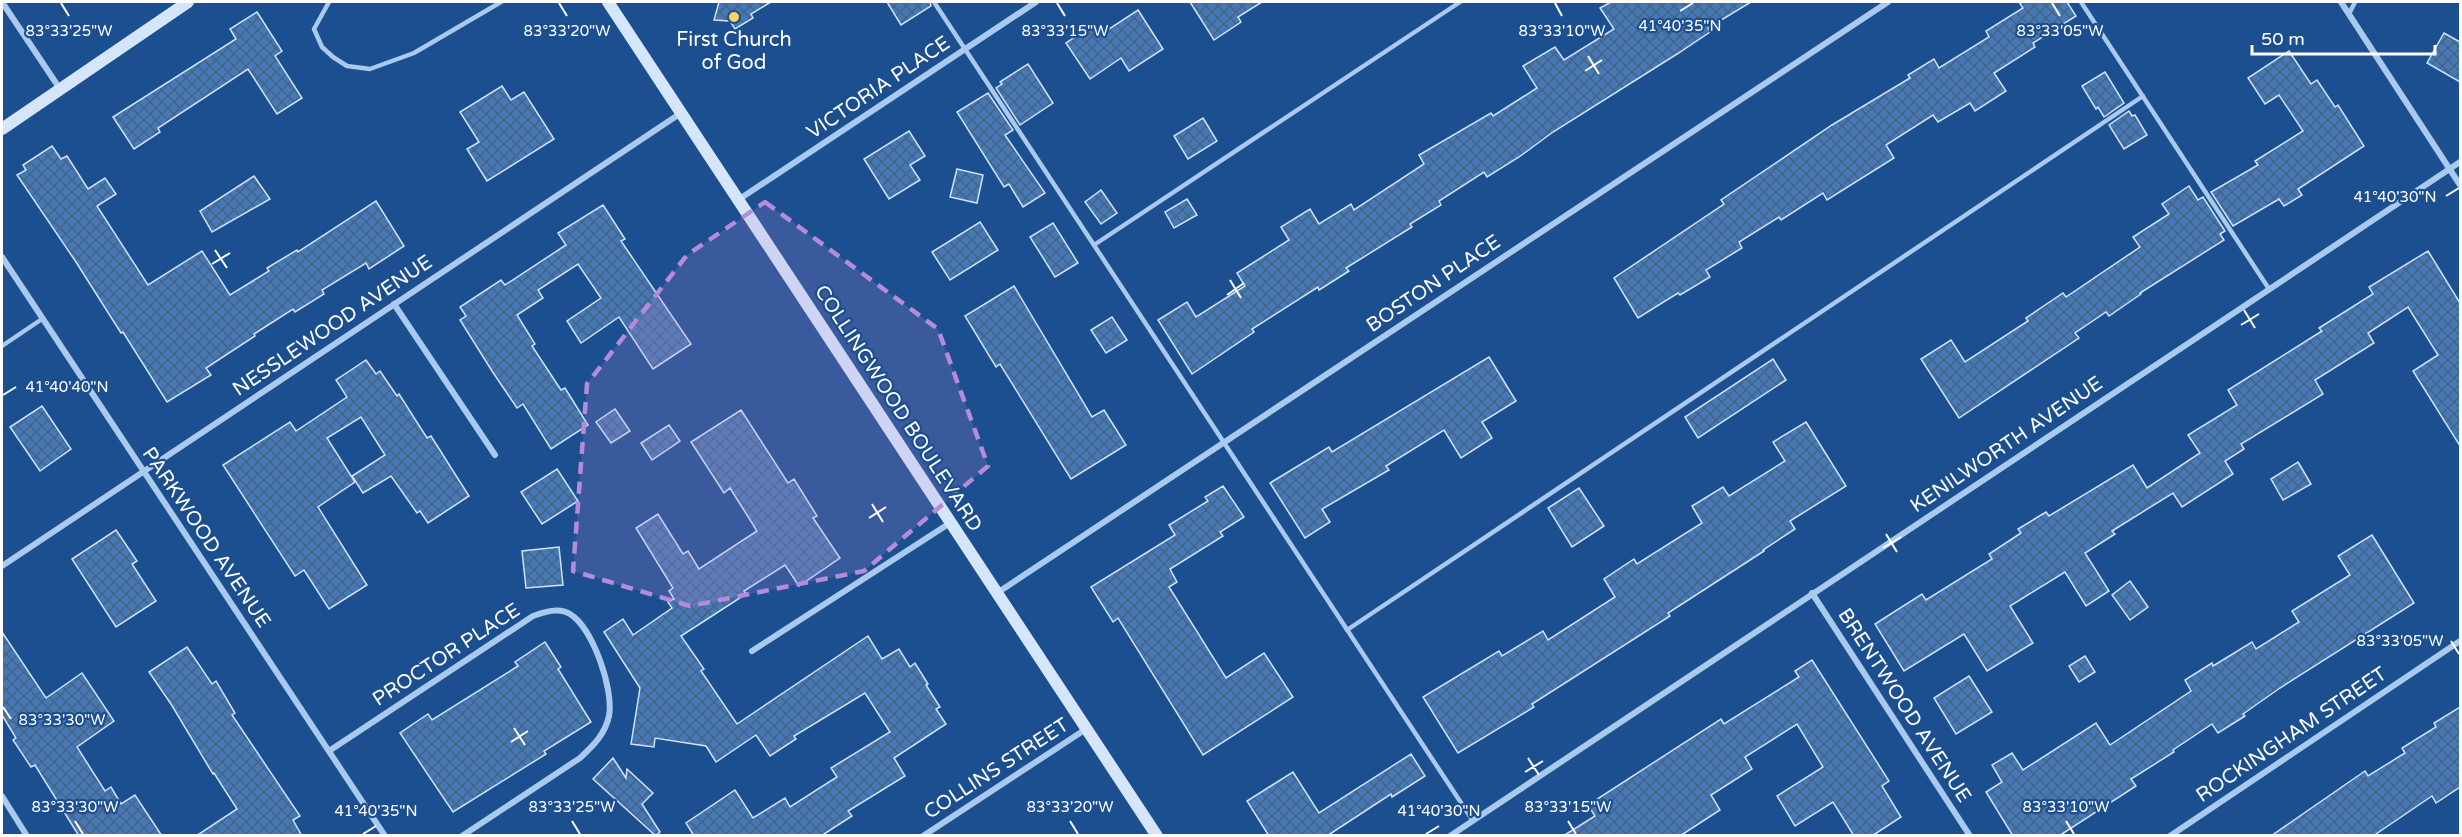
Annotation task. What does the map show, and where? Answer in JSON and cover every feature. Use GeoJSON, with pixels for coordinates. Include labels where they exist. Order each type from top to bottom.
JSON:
{"type":"FeatureCollection","features":[{"type":"Feature","properties":{"kind":"main road"},"geometry":{"type":"LineString","coordinates":[[2,129],[188,2]]}},
{"type":"Feature","properties":{"kind":"main road","name":"COLLINGWOOD BOULEVARD"},"geometry":{"type":"LineString","coordinates":[[608,2],[1157,836]]}},
{"type":"Feature","properties":{"kind":"street"},"geometry":{"type":"LineString","coordinates":[[2,2],[61,89]]}},
{"type":"Feature","properties":{"kind":"street","name":"VICTORIA PLACE"},"geometry":{"type":"LineString","coordinates":[[738,200],[1036,2]]}},
{"type":"Feature","properties":{"kind":"street","name":"BOSTON PLACE"},"geometry":{"type":"LineString","coordinates":[[997,593],[1888,2]]}},
{"type":"Feature","properties":{"kind":"street"},"geometry":{"type":"LineString","coordinates":[[2341,2],[2460,185]]}},
{"type":"Feature","properties":{"kind":"street","name":"NESSLEWOOD AVENUE"},"geometry":{"type":"LineString","coordinates":[[2,566],[681,113]]}},
{"type":"Feature","properties":{"kind":"street","name":"KENILWORTH AVENUE"},"geometry":{"type":"LineString","coordinates":[[1450,836],[2460,162]]}},
{"type":"Feature","properties":{"kind":"street","name":"PARKWOOD AVENUE"},"geometry":{"type":"LineString","coordinates":[[2,257],[385,836]]}},
{"type":"Feature","properties":{"kind":"street"},"geometry":{"type":"LineString","coordinates":[[394,304],[495,455]]}},
{"type":"Feature","properties":{"kind":"street"},"geometry":{"type":"LineString","coordinates":[[752,651],[951,523]]}},
{"type":"Feature","properties":{"kind":"street","name":"BRENTWOOD AVENUE"},"geometry":{"type":"LineString","coordinates":[[1812,594],[1970,836]]}},
{"type":"Feature","properties":{"kind":"street","name":"PROCTOR PLACE"},"geometry":{"type":"LineString","coordinates":[[329,751],[533,616],[556,610],[569,613],[586,634],[606,677],[610,696],[609,714],[604,731],[594,745],[580,758],[462,836]]}},
{"type":"Feature","properties":{"kind":"street","name":"ROCKINGHAM STREET"},"geometry":{"type":"LineString","coordinates":[[2170,836],[2460,641]]}},
{"type":"Feature","properties":{"kind":"street","name":"COLLINS STREET"},"geometry":{"type":"LineString","coordinates":[[923,836],[1087,728]]}},
{"type":"Feature","properties":{"kind":"street"},"geometry":{"type":"LineString","coordinates":[[2,796],[27,836]]}},
{"type":"Feature","properties":{"kind":"lane"},"geometry":{"type":"LineString","coordinates":[[329,2],[314,29],[322,48],[347,66],[370,69],[414,53],[501,2]]}},
{"type":"Feature","properties":{"kind":"lane"},"geometry":{"type":"LineString","coordinates":[[934,2],[1473,821]]}},
{"type":"Feature","properties":{"kind":"lane"},"geometry":{"type":"LineString","coordinates":[[1094,245],[1460,2]]}},
{"type":"Feature","properties":{"kind":"lane"},"geometry":{"type":"LineString","coordinates":[[2081,2],[2269,289]]}},
{"type":"Feature","properties":{"kind":"lane"},"geometry":{"type":"LineString","coordinates":[[2349,14],[2355,2]]}},
{"type":"Feature","properties":{"kind":"lane"},"geometry":{"type":"LineString","coordinates":[[1347,630],[2143,96]]}},
{"type":"Feature","properties":{"kind":"lane"},"geometry":{"type":"LineString","coordinates":[[2,346],[42,319]]}},
{"type":"Feature","properties":{"kind":"highlighted area"},"geometry":{"type":"Polygon","coordinates":[[[765,202],[938,329],[988,466],[864,571],[690,606],[573,571],[587,384],[687,255],[765,202]]]}},
{"type":"Feature","properties":{"kind":"building","name":"First Church of God"},"geometry":{"type":"Polygon","coordinates":[[[719,2],[771,2],[751,14],[753,18],[735,29],[730,21],[714,20],[719,2]]]}},
{"type":"Feature","properties":{"kind":"building"},"geometry":{"type":"Polygon","coordinates":[[[887,2],[930,2],[931,6],[901,25],[887,2]]]}},
{"type":"Feature","properties":{"kind":"building"},"geometry":{"type":"Polygon","coordinates":[[[1190,2],[1262,2],[1238,17],[1241,22],[1214,40],[1190,2]]]}},
{"type":"Feature","properties":{"kind":"building"},"geometry":{"type":"Polygon","coordinates":[[[1611,2],[1751,2],[1708,28],[1710,32],[1553,132],[1519,157],[1487,177],[1484,172],[1439,201],[1441,205],[1410,224],[1412,227],[1346,268],[1349,271],[1319,290],[1318,287],[1252,329],[1254,332],[1192,374],[1158,320],[1187,302],[1196,317],[1245,286],[1237,273],[1289,240],[1281,227],[1310,209],[1319,224],[1351,204],[1354,210],[1424,164],[1419,155],[1491,113],[1493,116],[1537,88],[1523,66],[1555,47],[1564,60],[1614,29],[1600,8],[1611,2]]]}},
{"type":"Feature","properties":{"kind":"building"},"geometry":{"type":"Polygon","coordinates":[[[2019,2],[2067,2],[2076,16],[2033,43],[2035,47],[1994,73],[2006,91],[1975,111],[1970,103],[1938,122],[1933,115],[1886,145],[1894,158],[1827,200],[1823,193],[1781,220],[1779,217],[1739,242],[1742,248],[1706,270],[1710,277],[1680,295],[1678,293],[1638,318],[1614,278],[1724,204],[1721,200],[1832,125],[1910,78],[1908,75],[1934,59],[1939,68],[1989,37],[1986,31],[2023,8],[2019,2]]]}},
{"type":"Feature","properties":{"kind":"building"},"geometry":{"type":"Polygon","coordinates":[[[1138,10],[1163,49],[1129,71],[1121,58],[1090,79],[1066,43],[1093,25],[1100,35],[1138,10]]]}},
{"type":"Feature","properties":{"kind":"building"},"geometry":{"type":"Polygon","coordinates":[[[257,12],[282,51],[275,56],[302,98],[277,114],[248,69],[158,128],[160,132],[134,149],[113,117],[236,39],[230,29],[257,12]]]}},
{"type":"Feature","properties":{"kind":"building"},"geometry":{"type":"Polygon","coordinates":[[[2444,33],[2460,42],[2460,82],[2427,63],[2444,33]]]}},
{"type":"Feature","properties":{"kind":"building"},"geometry":{"type":"Polygon","coordinates":[[[2289,51],[2311,84],[2317,80],[2335,107],[2338,105],[2364,146],[2298,189],[2302,195],[2284,206],[2279,199],[2233,226],[2211,192],[2258,165],[2255,161],[2303,131],[2279,95],[2265,104],[2248,78],[2289,51]]]}},
{"type":"Feature","properties":{"kind":"building"},"geometry":{"type":"Polygon","coordinates":[[[1028,64],[1053,103],[1020,125],[996,88],[1002,84],[1000,82],[1028,64]]]}},
{"type":"Feature","properties":{"kind":"building"},"geometry":{"type":"Polygon","coordinates":[[[2105,72],[2124,103],[2104,117],[2098,107],[2096,109],[2082,86],[2105,72]]]}},
{"type":"Feature","properties":{"kind":"building"},"geometry":{"type":"Polygon","coordinates":[[[502,86],[511,100],[524,92],[554,139],[487,181],[467,149],[479,142],[460,112],[502,86]]]}},
{"type":"Feature","properties":{"kind":"building"},"geometry":{"type":"Polygon","coordinates":[[[988,93],[1013,130],[1005,135],[1045,193],[1023,207],[1009,184],[1004,187],[957,112],[988,93]]]}},
{"type":"Feature","properties":{"kind":"building"},"geometry":{"type":"Polygon","coordinates":[[[2129,111],[2132,116],[2135,115],[2147,135],[2124,149],[2109,125],[2129,111]]]}},
{"type":"Feature","properties":{"kind":"building"},"geometry":{"type":"Polygon","coordinates":[[[1203,118],[1217,141],[1188,159],[1174,136],[1203,118]]]}},
{"type":"Feature","properties":{"kind":"building"},"geometry":{"type":"Polygon","coordinates":[[[909,131],[925,156],[910,165],[920,180],[889,199],[864,159],[909,131]]]}},
{"type":"Feature","properties":{"kind":"building"},"geometry":{"type":"Polygon","coordinates":[[[52,146],[61,159],[67,156],[88,189],[105,178],[116,194],[97,206],[148,285],[202,251],[230,295],[269,271],[267,268],[297,250],[298,252],[376,201],[404,246],[369,269],[366,263],[322,290],[324,294],[295,312],[293,309],[254,334],[255,336],[206,368],[211,375],[167,402],[123,332],[121,333],[17,175],[26,170],[23,165],[52,146]]]}},
{"type":"Feature","properties":{"kind":"building"},"geometry":{"type":"Polygon","coordinates":[[[957,169],[983,175],[977,203],[950,197],[957,169]]]}},
{"type":"Feature","properties":{"kind":"building"},"geometry":{"type":"Polygon","coordinates":[[[254,176],[270,199],[212,232],[200,211],[254,176]]]}},
{"type":"Feature","properties":{"kind":"building"},"geometry":{"type":"Polygon","coordinates":[[[2189,186],[2198,200],[2203,197],[2225,231],[2220,234],[2224,240],[2140,293],[2109,316],[2106,312],[2075,333],[2079,338],[1959,418],[1921,359],[1951,340],[1965,362],[2028,321],[2026,318],[2063,293],[2066,297],[2140,247],[2133,237],[2169,214],[2162,204],[2189,186]]]}},
{"type":"Feature","properties":{"kind":"building"},"geometry":{"type":"Polygon","coordinates":[[[1101,190],[1117,213],[1101,224],[1085,202],[1101,190]]]}},
{"type":"Feature","properties":{"kind":"building"},"geometry":{"type":"Polygon","coordinates":[[[1187,199],[1197,215],[1174,228],[1165,212],[1187,199]]]}},
{"type":"Feature","properties":{"kind":"building"},"geometry":{"type":"Polygon","coordinates":[[[603,205],[625,239],[621,241],[691,344],[653,369],[619,317],[581,343],[567,321],[601,298],[578,264],[538,290],[543,298],[517,315],[535,344],[532,346],[561,390],[565,388],[588,425],[551,449],[523,404],[517,408],[492,371],[460,320],[466,316],[460,307],[501,280],[505,285],[566,245],[558,233],[603,205]]]}},
{"type":"Feature","properties":{"kind":"building"},"geometry":{"type":"Polygon","coordinates":[[[980,222],[998,250],[950,280],[932,252],[980,222]]]}},
{"type":"Feature","properties":{"kind":"building"},"geometry":{"type":"Polygon","coordinates":[[[1053,223],[1078,263],[1055,277],[1030,237],[1053,223]]]}},
{"type":"Feature","properties":{"kind":"building"},"geometry":{"type":"Polygon","coordinates":[[[2428,251],[2460,303],[2460,446],[2413,371],[2438,355],[2408,307],[2368,333],[2374,343],[2315,380],[2323,394],[2241,444],[2244,449],[2225,461],[2233,474],[2182,507],[2173,493],[2112,531],[2115,534],[2085,553],[2109,591],[2086,606],[2065,572],[2010,606],[2033,643],[1987,671],[1964,634],[1904,671],[1875,624],[1922,594],[1926,600],[1992,559],[1989,554],[2021,533],[2018,529],[2046,512],[2049,516],[2133,465],[2147,488],[2200,453],[2188,435],[2237,405],[2228,390],[2322,331],[2319,328],[2373,294],[2369,287],[2428,251]]]}},
{"type":"Feature","properties":{"kind":"building"},"geometry":{"type":"Polygon","coordinates":[[[1014,286],[1092,417],[1104,410],[1126,445],[1071,479],[1000,364],[996,367],[965,316],[1014,286]]]}},
{"type":"Feature","properties":{"kind":"building"},"geometry":{"type":"Polygon","coordinates":[[[1112,317],[1127,340],[1106,353],[1091,330],[1112,317]]]}},
{"type":"Feature","properties":{"kind":"building"},"geometry":{"type":"Polygon","coordinates":[[[1489,357],[1516,401],[1482,422],[1492,438],[1461,458],[1444,430],[1386,466],[1389,470],[1322,509],[1330,522],[1305,538],[1270,483],[1329,447],[1332,452],[1489,357]]]}},
{"type":"Feature","properties":{"kind":"building"},"geometry":{"type":"Polygon","coordinates":[[[1773,359],[1786,380],[1698,438],[1685,417],[1773,359]]]}},
{"type":"Feature","properties":{"kind":"building"},"geometry":{"type":"Polygon","coordinates":[[[366,360],[376,374],[380,371],[397,396],[399,394],[427,438],[431,436],[469,496],[428,523],[420,511],[417,513],[391,476],[363,493],[352,476],[385,455],[361,417],[327,438],[355,482],[318,507],[367,585],[329,609],[304,570],[295,576],[223,465],[290,422],[296,431],[347,397],[336,380],[366,360]]]}},
{"type":"Feature","properties":{"kind":"building"},"geometry":{"type":"Polygon","coordinates":[[[42,406],[71,449],[40,471],[10,427],[42,406]]]}},
{"type":"Feature","properties":{"kind":"building"},"geometry":{"type":"Polygon","coordinates":[[[615,409],[630,431],[611,443],[596,422],[615,409]]]}},
{"type":"Feature","properties":{"kind":"building"},"geometry":{"type":"Polygon","coordinates":[[[741,410],[788,483],[794,479],[817,516],[813,518],[840,558],[799,586],[785,565],[744,591],[746,594],[681,636],[704,669],[701,671],[737,724],[868,636],[882,659],[899,649],[910,667],[915,663],[940,707],[936,709],[946,724],[894,758],[905,776],[848,811],[852,816],[821,836],[694,836],[686,823],[735,790],[753,818],[785,798],[790,807],[837,777],[831,768],[890,732],[865,693],[794,736],[796,739],[770,756],[756,735],[716,762],[706,746],[655,738],[654,747],[631,744],[640,688],[604,632],[623,619],[633,635],[672,608],[668,602],[674,599],[669,591],[673,588],[636,528],[658,514],[683,554],[688,551],[699,569],[757,531],[730,488],[724,493],[691,442],[741,410]]]}},
{"type":"Feature","properties":{"kind":"building"},"geometry":{"type":"Polygon","coordinates":[[[1806,422],[1846,486],[1790,521],[1795,529],[1668,613],[1670,616],[1532,704],[1534,707],[1458,753],[1423,697],[1499,651],[1502,656],[1543,631],[1548,640],[1615,597],[1604,579],[1634,559],[1637,564],[1702,523],[1692,506],[1723,487],[1729,496],[1785,461],[1773,442],[1806,422]]]}},
{"type":"Feature","properties":{"kind":"building"},"geometry":{"type":"Polygon","coordinates":[[[669,425],[680,441],[652,460],[641,443],[669,425]]]}},
{"type":"Feature","properties":{"kind":"building"},"geometry":{"type":"Polygon","coordinates":[[[2298,462],[2311,484],[2283,500],[2271,479],[2298,462]]]}},
{"type":"Feature","properties":{"kind":"building"},"geometry":{"type":"Polygon","coordinates":[[[557,469],[578,501],[542,524],[521,492],[557,469]]]}},
{"type":"Feature","properties":{"kind":"building"},"geometry":{"type":"Polygon","coordinates":[[[1223,486],[1244,517],[1220,532],[1223,536],[1170,569],[1177,582],[1169,587],[1226,678],[1264,653],[1293,697],[1203,755],[1118,618],[1113,622],[1091,587],[1175,535],[1169,525],[1208,501],[1205,497],[1223,486]]]}},
{"type":"Feature","properties":{"kind":"building"},"geometry":{"type":"Polygon","coordinates":[[[1579,488],[1604,526],[1572,547],[1548,508],[1579,488]]]}},
{"type":"Feature","properties":{"kind":"building"},"geometry":{"type":"Polygon","coordinates":[[[116,530],[137,561],[132,564],[156,601],[116,627],[72,559],[116,530]]]}},
{"type":"Feature","properties":{"kind":"building"},"geometry":{"type":"Polygon","coordinates":[[[2372,535],[2414,603],[2280,688],[2243,714],[2245,716],[2218,733],[2212,724],[2173,750],[2174,752],[2131,779],[2136,786],[2059,836],[2013,836],[1986,792],[2002,782],[1992,765],[2012,753],[2023,770],[2096,723],[2110,745],[2191,691],[2185,680],[2252,642],[2256,649],[2299,622],[2292,611],[2350,575],[2338,556],[2372,535]]]}},
{"type":"Feature","properties":{"kind":"building"},"geometry":{"type":"Polygon","coordinates":[[[559,547],[563,585],[526,588],[522,551],[559,547]]]}},
{"type":"Feature","properties":{"kind":"building"},"geometry":{"type":"Polygon","coordinates":[[[2130,581],[2148,607],[2130,620],[2112,595],[2130,581]]]}},
{"type":"Feature","properties":{"kind":"building"},"geometry":{"type":"Polygon","coordinates":[[[2,632],[46,698],[82,673],[114,721],[77,747],[105,791],[111,787],[121,804],[135,795],[162,836],[79,836],[35,765],[31,767],[13,740],[16,738],[2,715],[2,632]]]}},
{"type":"Feature","properties":{"kind":"building"},"geometry":{"type":"Polygon","coordinates":[[[545,642],[561,667],[558,669],[591,722],[544,751],[546,754],[453,812],[400,733],[428,714],[432,720],[518,666],[515,662],[545,642]]]}},
{"type":"Feature","properties":{"kind":"building"},"geometry":{"type":"Polygon","coordinates":[[[187,647],[212,684],[216,681],[235,713],[232,715],[300,816],[293,820],[302,836],[196,836],[237,809],[149,672],[187,647]]]}},
{"type":"Feature","properties":{"kind":"building"},"geometry":{"type":"Polygon","coordinates":[[[2085,656],[2095,672],[2079,682],[2069,666],[2085,656]]]}},
{"type":"Feature","properties":{"kind":"building"},"geometry":{"type":"Polygon","coordinates":[[[1812,660],[1889,781],[1882,786],[1901,817],[1872,836],[1854,836],[1833,802],[1795,826],[1777,796],[1823,767],[1797,724],[1745,757],[1752,769],[1711,795],[1720,810],[1680,836],[1563,836],[1595,816],[1588,805],[1721,719],[1724,724],[1799,677],[1795,671],[1812,660]]]}},
{"type":"Feature","properties":{"kind":"building"},"geometry":{"type":"Polygon","coordinates":[[[1969,676],[1992,712],[1956,734],[1934,698],[1969,676]]]}},
{"type":"Feature","properties":{"kind":"building"},"geometry":{"type":"Polygon","coordinates":[[[2460,707],[2460,787],[2436,803],[2432,796],[2373,836],[2271,836],[2365,771],[2368,776],[2405,753],[2402,748],[2436,727],[2434,723],[2460,707]]]}},
{"type":"Feature","properties":{"kind":"building"},"geometry":{"type":"Polygon","coordinates":[[[1411,754],[1425,776],[1392,797],[1391,794],[1327,836],[1269,836],[1247,801],[1293,772],[1319,813],[1411,754]]]}},
{"type":"Feature","properties":{"kind":"building"},"geometry":{"type":"Polygon","coordinates":[[[613,758],[626,778],[627,769],[653,793],[642,804],[660,832],[656,836],[593,779],[613,758]]]}},
{"type":"Feature","properties":{"kind":"place","name":"First Church of God"},"geometry":{"type":"Point","coordinates":[734,17]}}]}
